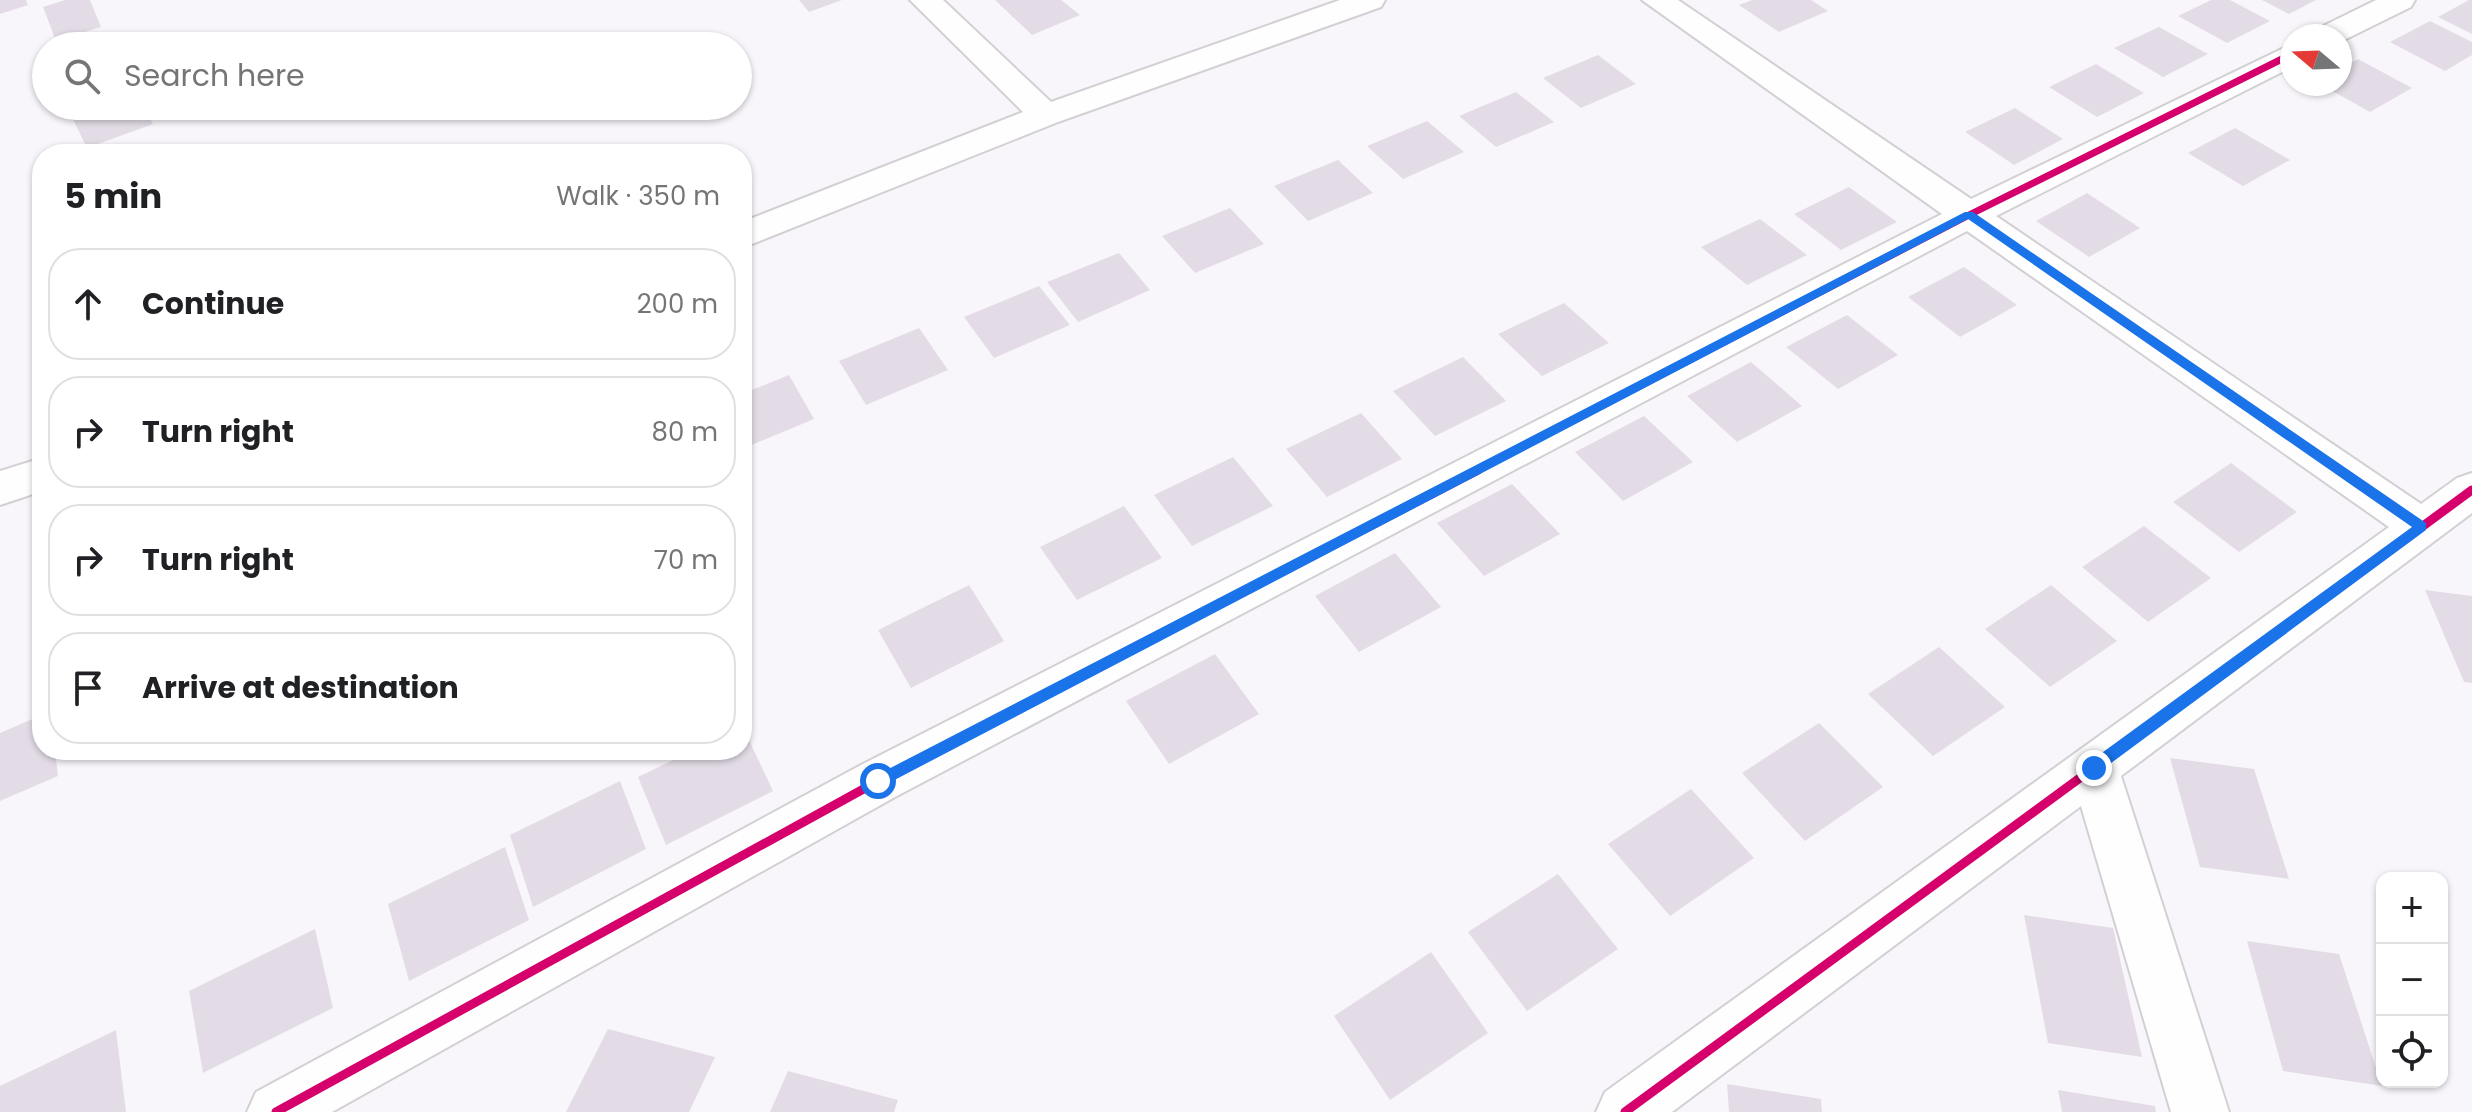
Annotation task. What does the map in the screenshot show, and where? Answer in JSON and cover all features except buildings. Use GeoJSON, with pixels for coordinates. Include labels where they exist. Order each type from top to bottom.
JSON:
{"type":"FeatureCollection","features":[{"type":"Feature","properties":{"kind":"street"},"geometry":{"type":"LineString","coordinates":[[925,0],[1046,115]]}},
{"type":"Feature","properties":{"kind":"street"},"geometry":{"type":"LineString","coordinates":[[752,232],[1046,115],[1370,0]]}},
{"type":"Feature","properties":{"kind":"street"},"geometry":{"type":"LineString","coordinates":[[1657,0],[2422,527]]}},
{"type":"Feature","properties":{"kind":"street"},"geometry":{"type":"LineString","coordinates":[[2352,24],[2400,0]]}},
{"type":"Feature","properties":{"kind":"street"},"geometry":{"type":"LineString","coordinates":[[276,1112],[878,781],[1969,215],[2280,60]]}},
{"type":"Feature","properties":{"kind":"street"},"geometry":{"type":"LineString","coordinates":[[0,488],[32,477]]}},
{"type":"Feature","properties":{"kind":"street"},"geometry":{"type":"LineString","coordinates":[[1625,1112],[2472,490]]}},
{"type":"Feature","properties":{"kind":"street"},"geometry":{"type":"LineString","coordinates":[[2094,768],[2200,1112]]}},
{"type":"Feature","properties":{"kind":"cycle path"},"geometry":{"type":"LineString","coordinates":[[276,1112],[878,781],[1969,215],[2280,60]]}},
{"type":"Feature","properties":{"kind":"cycle path"},"geometry":{"type":"LineString","coordinates":[[1625,1112],[2472,490]]}},
{"type":"Feature","properties":{"kind":"route"},"geometry":{"type":"LineString","coordinates":[[878,781],[1969,215],[2422,527],[2094,768]]}}]}
